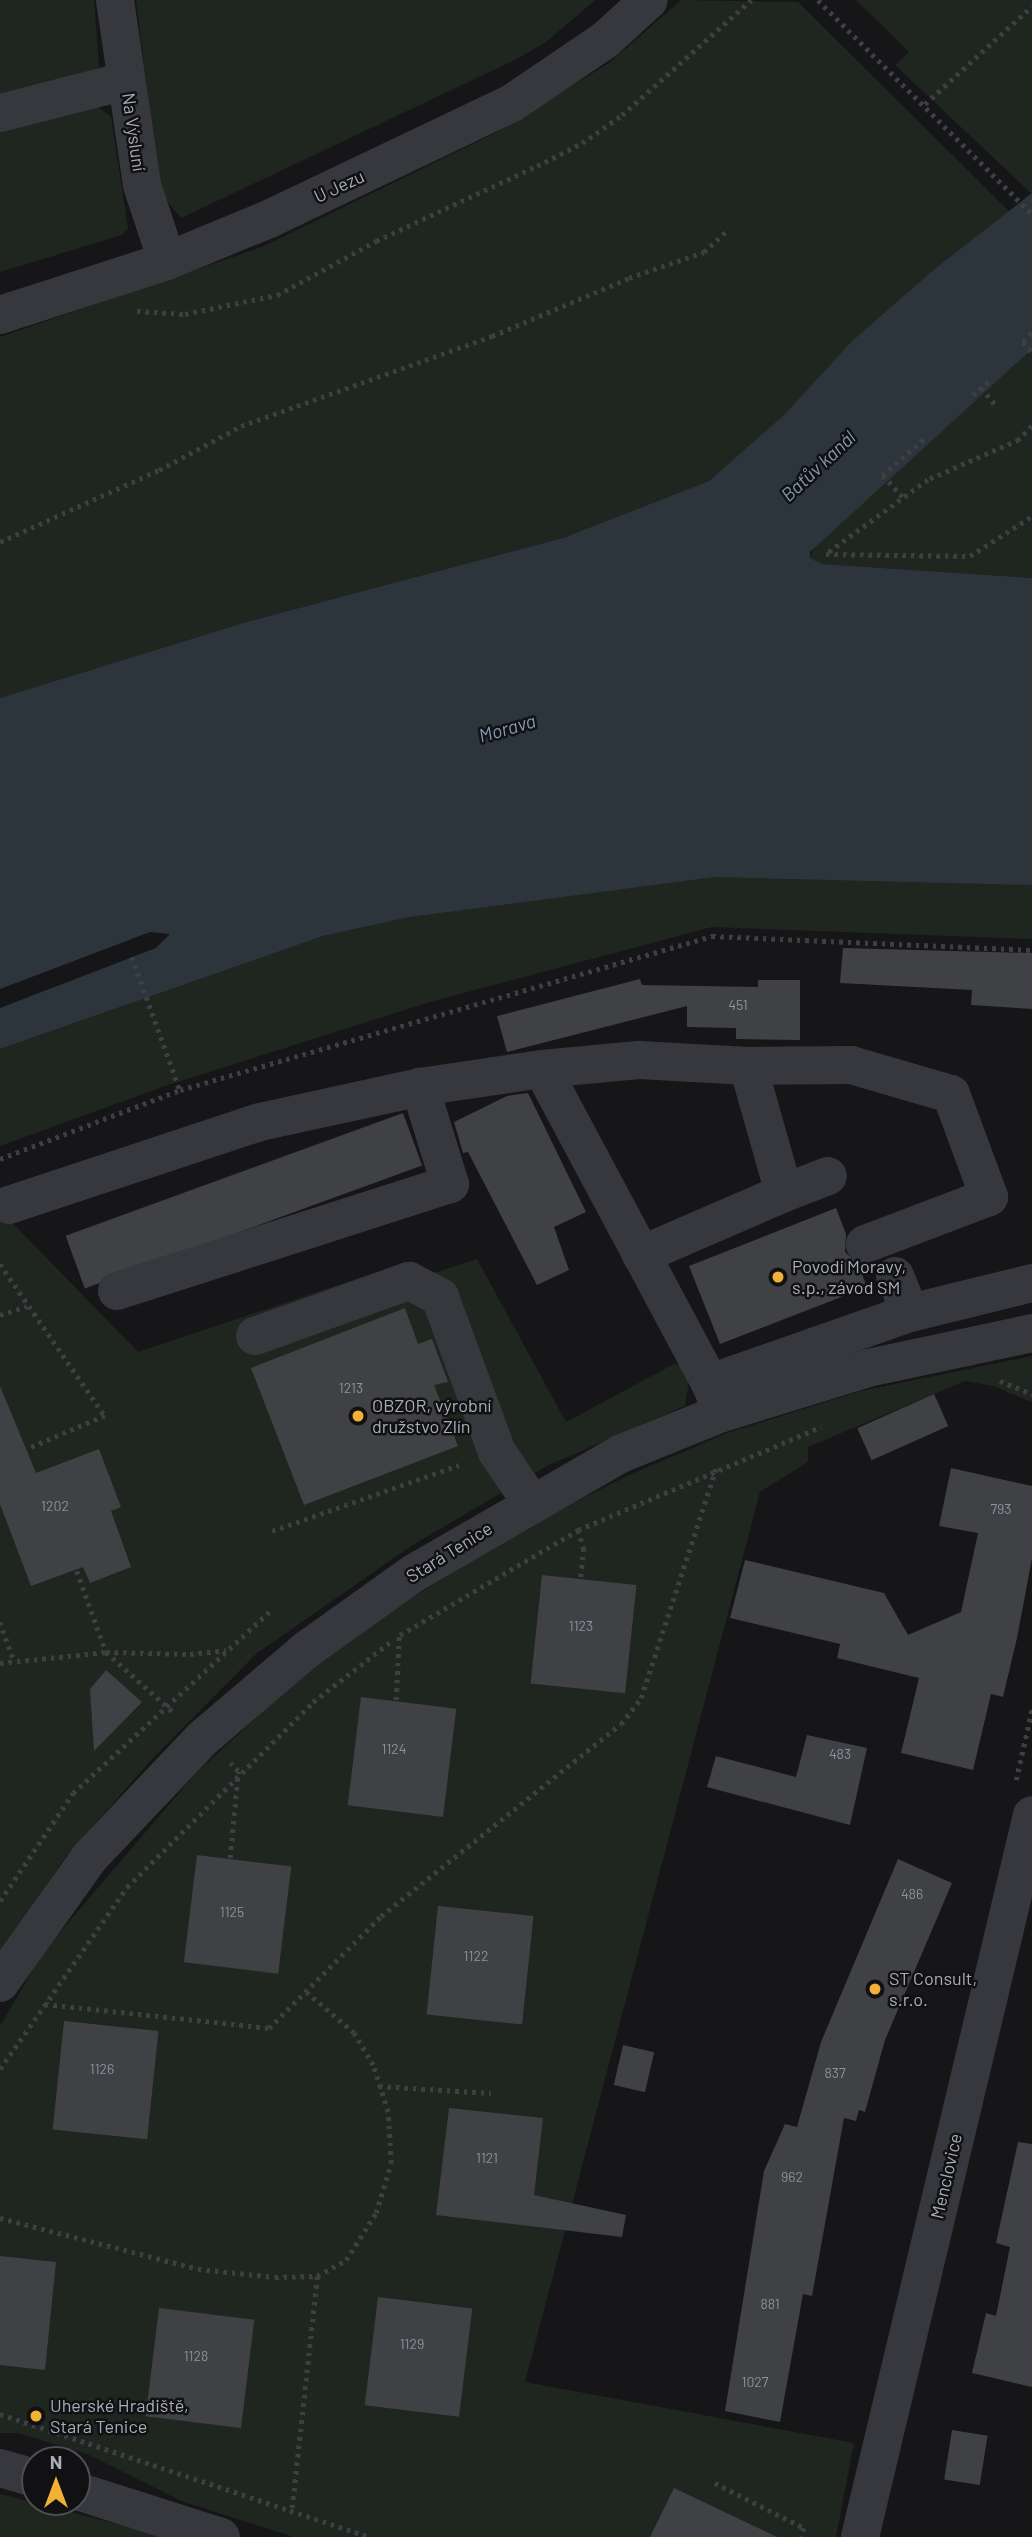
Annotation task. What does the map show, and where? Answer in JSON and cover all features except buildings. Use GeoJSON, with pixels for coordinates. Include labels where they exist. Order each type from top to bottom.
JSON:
{"type":"FeatureCollection","features":[{"type":"Feature","properties":{"kind":"street","name":"Na Výsluní"},"geometry":{"type":"LineString","coordinates":[[115,0],[145,200],[167,261]]}},
{"type":"Feature","properties":{"kind":"street","name":"U Jezu"},"geometry":{"type":"LineString","coordinates":[[0,315],[167,261],[269,219],[512,103],[605,40],[649,0]]}},
{"type":"Feature","properties":{"kind":"street"},"geometry":{"type":"LineString","coordinates":[[0,113],[127,81]]}},
{"type":"Feature","properties":{"kind":"street"},"geometry":{"type":"LineString","coordinates":[[9,1205],[260,1122],[420,1087],[541,1069],[639,1060],[748,1066],[851,1065],[951,1094],[989,1197],[865,1244]]}},
{"type":"Feature","properties":{"kind":"street"},"geometry":{"type":"LineString","coordinates":[[748,1066],[784,1193]]}},
{"type":"Feature","properties":{"kind":"street"},"geometry":{"type":"LineString","coordinates":[[541,1069],[716,1398],[910,1314],[1032,1283]]}},
{"type":"Feature","properties":{"kind":"street"},"geometry":{"type":"LineString","coordinates":[[117,1291],[450,1184],[420,1087]]}},
{"type":"Feature","properties":{"kind":"street"},"geometry":{"type":"LineString","coordinates":[[640,1255],[828,1176]]}},
{"type":"Feature","properties":{"kind":"street"},"geometry":{"type":"LineString","coordinates":[[895,1276],[910,1314]]}},
{"type":"Feature","properties":{"kind":"street"},"geometry":{"type":"LineString","coordinates":[[255,1336],[409,1281],[440,1297],[497,1452],[531,1502]]}},
{"type":"Feature","properties":{"kind":"street","name":"Stará Tenice"},"geometry":{"type":"LineString","coordinates":[[0,1983],[89,1858],[203,1738],[306,1650],[414,1573],[531,1502],[716,1398],[1032,1333]]}},
{"type":"Feature","properties":{"kind":"street","name":"Menclovice"},"geometry":{"type":"LineString","coordinates":[[860,2537],[1032,1815]]}},
{"type":"Feature","properties":{"kind":"street"},"geometry":{"type":"LineString","coordinates":[[0,2468],[21,2474]]}},
{"type":"Feature","properties":{"kind":"street"},"geometry":{"type":"LineString","coordinates":[[91,2495],[221,2537]]}},
{"type":"Feature","properties":{"kind":"path"},"geometry":{"type":"LineString","coordinates":[[108,281],[144,315],[224,309],[277,295],[376,241],[582,143],[663,79],[751,0]]}},
{"type":"Feature","properties":{"kind":"path"},"geometry":{"type":"LineString","coordinates":[[818,0],[925,104],[1032,214]]}},
{"type":"Feature","properties":{"kind":"path"},"geometry":{"type":"LineString","coordinates":[[925,104],[1032,6]]}},
{"type":"Feature","properties":{"kind":"path"},"geometry":{"type":"LineString","coordinates":[[0,542],[159,470],[241,426],[492,337],[629,278],[704,252],[729,229]]}},
{"type":"Feature","properties":{"kind":"path"},"geometry":{"type":"LineString","coordinates":[[1032,333],[1023,342],[1032,352]]}},
{"type":"Feature","properties":{"kind":"path"},"geometry":{"type":"LineString","coordinates":[[973,395],[988,382]]}},
{"type":"Feature","properties":{"kind":"path"},"geometry":{"type":"LineString","coordinates":[[981,388],[995,404]]}},
{"type":"Feature","properties":{"kind":"path"},"geometry":{"type":"LineString","coordinates":[[1032,426],[1019,440],[976,456],[902,497],[826,554],[970,556],[1032,516]]}},
{"type":"Feature","properties":{"kind":"path"},"geometry":{"type":"LineString","coordinates":[[902,497],[881,475],[924,439]]}},
{"type":"Feature","properties":{"kind":"path"},"geometry":{"type":"LineString","coordinates":[[0,1159],[180,1090],[712,936],[1032,950]]}},
{"type":"Feature","properties":{"kind":"path"},"geometry":{"type":"LineString","coordinates":[[132,957],[180,1090]]}},
{"type":"Feature","properties":{"kind":"path"},"geometry":{"type":"LineString","coordinates":[[0,1265],[105,1416],[27,1449]]}},
{"type":"Feature","properties":{"kind":"path"},"geometry":{"type":"LineString","coordinates":[[0,1315],[27,1306]]}},
{"type":"Feature","properties":{"kind":"path"},"geometry":{"type":"LineString","coordinates":[[997,1379],[1032,1394]]}},
{"type":"Feature","properties":{"kind":"path"},"geometry":{"type":"LineString","coordinates":[[0,2069],[127,1887],[238,1771],[313,1702],[399,1636],[578,1530],[716,1468],[827,1424]]}},
{"type":"Feature","properties":{"kind":"path"},"geometry":{"type":"LineString","coordinates":[[272,1531],[497,1452]]}},
{"type":"Feature","properties":{"kind":"path"},"geometry":{"type":"LineString","coordinates":[[45,2004],[269,2028],[307,1993],[381,1916],[628,1715],[641,1698],[716,1468]]}},
{"type":"Feature","properties":{"kind":"path"},"geometry":{"type":"LineString","coordinates":[[578,1530],[584,1548],[581,1579]]}},
{"type":"Feature","properties":{"kind":"path"},"geometry":{"type":"LineString","coordinates":[[77,1571],[106,1651],[238,1771]]}},
{"type":"Feature","properties":{"kind":"path"},"geometry":{"type":"LineString","coordinates":[[0,1901],[73,1793],[269,1612]]}},
{"type":"Feature","properties":{"kind":"path"},"geometry":{"type":"LineString","coordinates":[[0,1622],[14,1661]]}},
{"type":"Feature","properties":{"kind":"path"},"geometry":{"type":"LineString","coordinates":[[396,1700],[399,1636]]}},
{"type":"Feature","properties":{"kind":"path"},"geometry":{"type":"LineString","coordinates":[[0,1662],[106,1651],[190,1654],[228,1650]]}},
{"type":"Feature","properties":{"kind":"path"},"geometry":{"type":"LineString","coordinates":[[230,1858],[238,1771]]}},
{"type":"Feature","properties":{"kind":"path"},"geometry":{"type":"LineString","coordinates":[[0,2218],[198,2269],[275,2277],[317,2276],[346,2260],[376,2213],[391,2162],[388,2112],[354,2033],[307,1993]]}},
{"type":"Feature","properties":{"kind":"path"},"geometry":{"type":"LineString","coordinates":[[379,2086],[491,2093]]}},
{"type":"Feature","properties":{"kind":"path"},"geometry":{"type":"LineString","coordinates":[[292,2508],[317,2276]]}},
{"type":"Feature","properties":{"kind":"path"},"geometry":{"type":"LineString","coordinates":[[0,2414],[292,2508],[369,2537]]}},
{"type":"Feature","properties":{"kind":"path"},"geometry":{"type":"LineString","coordinates":[[715,2483],[803,2528],[801,2537]]}},
{"type":"Feature","properties":{"kind":"shaded area"},"geometry":{"type":"Polygon","coordinates":[[[0,0],[94,0],[99,67],[89,79],[0,103],[0,0]]]}},
{"type":"Feature","properties":{"kind":"shaded area"},"geometry":{"type":"Polygon","coordinates":[[[136,0],[595,0],[546,42],[515,60],[181,218],[160,192],[136,0]]]}},
{"type":"Feature","properties":{"kind":"shaded area"},"geometry":{"type":"Polygon","coordinates":[[[681,0],[798,2],[1011,213],[931,272],[852,341],[784,415],[709,481],[563,538],[243,623],[0,698],[0,337],[262,247],[497,132],[609,63],[681,0]]]}},
{"type":"Feature","properties":{"kind":"shaded area"},"geometry":{"type":"Polygon","coordinates":[[[856,0],[1032,0],[1032,194],[895,65],[909,52],[856,0]]]}},
{"type":"Feature","properties":{"kind":"shaded area"},"geometry":{"type":"Polygon","coordinates":[[[69,102],[99,108],[111,117],[128,228],[122,235],[0,272],[0,120],[69,102]]]}},
{"type":"Feature","properties":{"kind":"shaded area"},"geometry":{"type":"Polygon","coordinates":[[[1032,349],[1032,578],[822,564],[810,558],[815,545],[1032,349]]]}},
{"type":"Feature","properties":{"kind":"shaded area"},"geometry":{"type":"Polygon","coordinates":[[[810,876],[1032,885],[1032,939],[712,927],[430,1002],[165,1086],[0,1146],[0,1049],[323,936],[410,917],[650,885],[715,877],[810,876]]]}},
{"type":"Feature","properties":{"kind":"shaded area"},"geometry":{"type":"Polygon","coordinates":[[[0,1210],[138,1352],[404,1263],[434,1273],[477,1259],[566,1422],[674,1364],[687,1365],[689,1381],[685,1406],[547,1466],[411,1546],[256,1654],[153,1758],[64,1859],[0,1955],[0,1210]]]}},
{"type":"Feature","properties":{"kind":"shaded area"},"geometry":{"type":"Polygon","coordinates":[[[1032,1356],[1032,1402],[993,1386],[965,1381],[808,1447],[808,1462],[760,1492],[525,2382],[854,2443],[836,2537],[294,2537],[181,2501],[91,2456],[91,2446],[61,2446],[18,2433],[0,2433],[0,2026],[44,1951],[196,1773],[325,1655],[505,1537],[629,1475],[727,1433],[861,1391],[1032,1356]]]}},
{"type":"Feature","properties":{"kind":"shaded area"},"geometry":{"type":"Polygon","coordinates":[[[0,2494],[21,2499],[21,2516],[86,2516],[168,2537],[0,2537],[0,2494]]]}},
{"type":"Feature","properties":{"kind":"water"},"geometry":{"type":"Polygon","coordinates":[[[1032,193],[1032,349],[810,552],[810,558],[822,564],[1032,578],[1032,885],[715,877],[410,917],[323,936],[0,1049],[0,698],[243,623],[563,538],[709,481],[784,415],[852,341],[931,272],[1032,193]]]}},
{"type":"Feature","properties":{"kind":"pier"},"geometry":{"type":"Polygon","coordinates":[[[150,932],[170,934],[156,948],[0,1008],[0,989],[150,932]]]}},
{"type":"Feature","properties":{"kind":"place","name":"Povodí Moravy, s.p., závod SM"},"geometry":{"type":"Point","coordinates":[778,1277]}},
{"type":"Feature","properties":{"kind":"place","name":"OBZOR, výrobní družstvo Zlín"},"geometry":{"type":"Point","coordinates":[358,1416]}},
{"type":"Feature","properties":{"kind":"place","name":"ST Consult, s.r.o."},"geometry":{"type":"Point","coordinates":[875,1989]}},
{"type":"Feature","properties":{"kind":"place","name":"Uherské Hradiště, Stará Tenice"},"geometry":{"type":"Point","coordinates":[36,2416]}},
{"type":"Feature","properties":{"kind":"water label","name":"Baťův kanál"},"geometry":{"type":"Point","coordinates":[818,466]}},
{"type":"Feature","properties":{"kind":"water label","name":"Morava"},"geometry":{"type":"Point","coordinates":[507,728]}}]}
